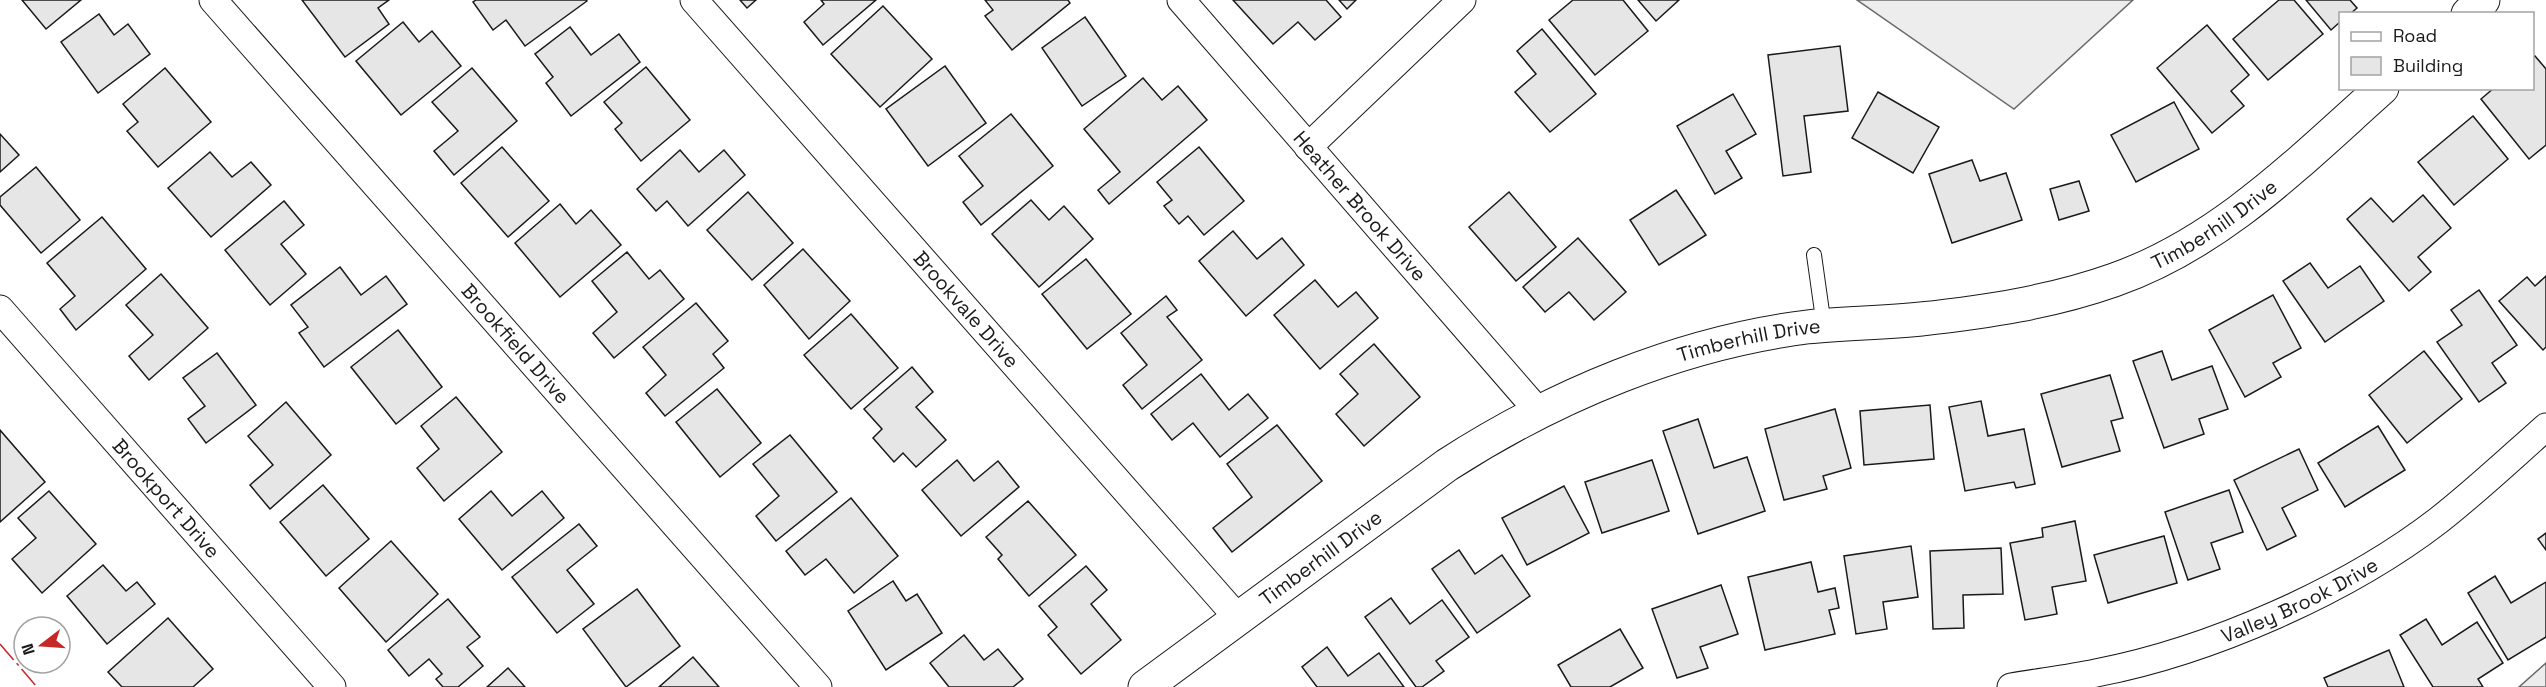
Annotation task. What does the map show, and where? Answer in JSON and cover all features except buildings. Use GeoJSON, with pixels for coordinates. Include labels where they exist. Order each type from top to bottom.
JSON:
{"type":"FeatureCollection","features":[{"type":"Feature","properties":{"kind":"street","name":"Brookfield Drive"},"geometry":{"type":"LineString","coordinates":[[213,0],[818,687]]}},
{"type":"Feature","properties":{"kind":"street","name":"Brookvale Drive"},"geometry":{"type":"LineString","coordinates":[[694,0],[1238,618]]}},
{"type":"Feature","properties":{"kind":"street","name":"Heather Brook Drive"},"geometry":{"type":"LineString","coordinates":[[1181,0],[1539,412]]}},
{"type":"Feature","properties":{"kind":"street"},"geometry":{"type":"LineString","coordinates":[[1308,147],[1461,0]]}},
{"type":"Feature","properties":{"kind":"street"},"geometry":{"type":"LineString","coordinates":[[2470,12],[2483,0]]}},
{"type":"Feature","properties":{"kind":"street","name":"Timberhill Drive"},"geometry":{"type":"LineString","coordinates":[[1145,687],[1447,465],[1495,434],[1539,412],[1661,362],[1723,343],[1824,326],[1920,319],[2003,309],[2114,280],[2159,261],[2254,202],[2380,90]]}},
{"type":"Feature","properties":{"kind":"street","name":"Brookport Drive"},"geometry":{"type":"LineString","coordinates":[[0,309],[332,687]]}},
{"type":"Feature","properties":{"kind":"street","name":"Valley Brook Drive"},"geometry":{"type":"LineString","coordinates":[[2010,687],[2098,673],[2188,648],[2276,614],[2360,572],[2438,520],[2546,427]]}},
{"type":"Feature","properties":{"kind":"lane"},"geometry":{"type":"LineString","coordinates":[[1814,255],[1824,326]]}},
{"type":"Feature","properties":{"kind":"shaded area"},"geometry":{"type":"Polygon","coordinates":[[[1857,0],[2133,0],[2014,109],[1857,0]]]}},
{"type":"Feature","properties":{"kind":"shaded area"},"geometry":{"type":"Polygon","coordinates":[[[2546,663],[2546,687],[2519,687],[2546,663]]]}},
{"type":"Feature","properties":{"kind":"power"},"geometry":{"type":"LineString","coordinates":[[0,644],[37,687]]}}]}
